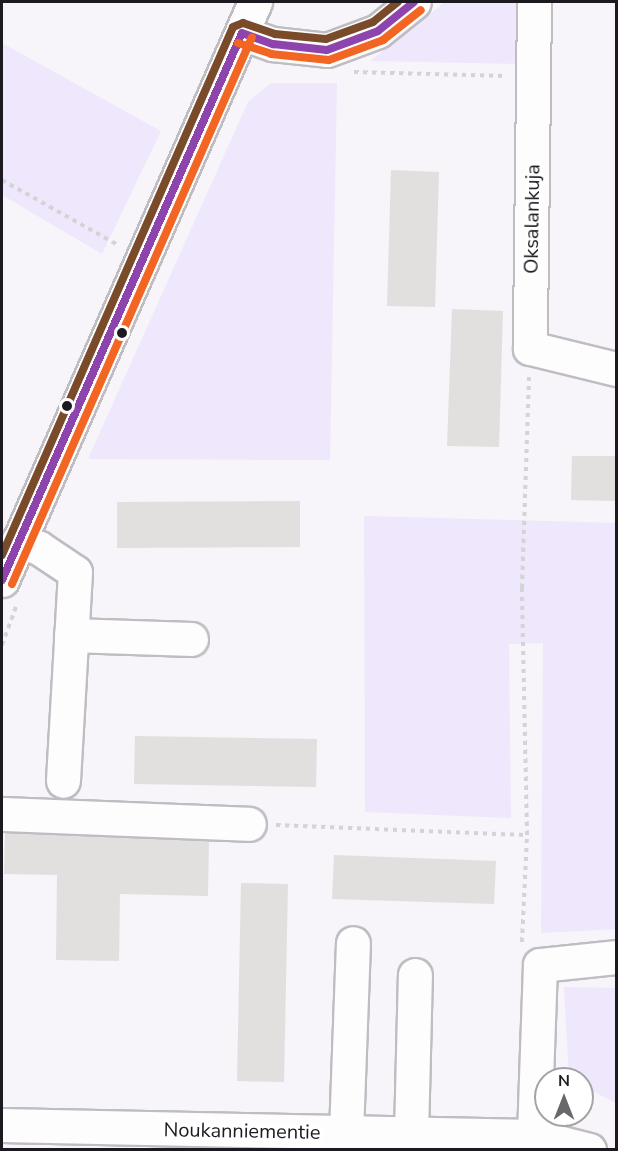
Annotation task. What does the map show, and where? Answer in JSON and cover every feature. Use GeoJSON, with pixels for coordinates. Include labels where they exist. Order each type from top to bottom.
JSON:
{"type":"FeatureCollection","features":[{"type":"Feature","properties":{"kind":"street"},"geometry":{"type":"LineString","coordinates":[[2,576],[255,2]]}},
{"type":"Feature","properties":{"kind":"street"},"geometry":{"type":"LineString","coordinates":[[242,33],[273,44],[327,50],[378,31],[414,2]]}},
{"type":"Feature","properties":{"kind":"street","name":"Oksalankuja"},"geometry":{"type":"LineString","coordinates":[[530,348],[534,2]]}},
{"type":"Feature","properties":{"kind":"street"},"geometry":{"type":"LineString","coordinates":[[530,348],[616,369]]}},
{"type":"Feature","properties":{"kind":"street"},"geometry":{"type":"LineString","coordinates":[[18,541],[39,548],[75,572],[63,781]]}},
{"type":"Feature","properties":{"kind":"street"},"geometry":{"type":"LineString","coordinates":[[71,635],[191,639]]}},
{"type":"Feature","properties":{"kind":"street"},"geometry":{"type":"LineString","coordinates":[[2,814],[249,824]]}},
{"type":"Feature","properties":{"kind":"street"},"geometry":{"type":"LineString","coordinates":[[353,943],[361,1139]]}},
{"type":"Feature","properties":{"kind":"street"},"geometry":{"type":"LineString","coordinates":[[534,1136],[540,965],[616,957]]}},
{"type":"Feature","properties":{"kind":"street"},"geometry":{"type":"LineString","coordinates":[[411,1135],[415,975]]}},
{"type":"Feature","properties":{"kind":"street","name":"Noukanniementie"},"geometry":{"type":"LineString","coordinates":[[2,1125],[103,1139],[361,1139],[411,1135],[534,1136],[589,1149]]}},
{"type":"Feature","properties":{"kind":"path"},"geometry":{"type":"LineString","coordinates":[[346,72],[533,76]]}},
{"type":"Feature","properties":{"kind":"path"},"geometry":{"type":"LineString","coordinates":[[2,180],[122,248]]}},
{"type":"Feature","properties":{"kind":"path"},"geometry":{"type":"LineString","coordinates":[[526,883],[522,588],[530,348]]}},
{"type":"Feature","properties":{"kind":"path"},"geometry":{"type":"LineString","coordinates":[[249,824],[527,836]]}},
{"type":"Feature","properties":{"kind":"shaded area"},"geometry":{"type":"Polygon","coordinates":[[[445,2],[523,2],[522,64],[370,61],[445,2]]]}},
{"type":"Feature","properties":{"kind":"shaded area"},"geometry":{"type":"Polygon","coordinates":[[[2,43],[161,131],[102,254],[2,195],[2,43]]]}},
{"type":"Feature","properties":{"kind":"shaded area"},"geometry":{"type":"Polygon","coordinates":[[[271,83],[337,83],[330,460],[88,459],[248,102],[271,83]]]}},
{"type":"Feature","properties":{"kind":"shaded area"},"geometry":{"type":"Polygon","coordinates":[[[364,516],[616,523],[616,929],[541,933],[543,643],[509,644],[511,818],[365,812],[364,516]]]}},
{"type":"Feature","properties":{"kind":"shaded area"},"geometry":{"type":"Polygon","coordinates":[[[564,987],[616,988],[616,1103],[594,1092],[594,1067],[568,1067],[564,987]]]}},
{"type":"Feature","properties":{"kind":"building"},"geometry":{"type":"Polygon","coordinates":[[[391,170],[439,172],[435,307],[387,306],[391,170]]]}},
{"type":"Feature","properties":{"kind":"building"},"geometry":{"type":"Polygon","coordinates":[[[452,309],[503,311],[499,447],[447,446],[452,309]]]}},
{"type":"Feature","properties":{"kind":"building"},"geometry":{"type":"Polygon","coordinates":[[[572,456],[616,456],[616,501],[571,500],[572,456]]]}},
{"type":"Feature","properties":{"kind":"building"},"geometry":{"type":"Polygon","coordinates":[[[300,501],[300,547],[117,548],[117,502],[300,501]]]}},
{"type":"Feature","properties":{"kind":"building"},"geometry":{"type":"Polygon","coordinates":[[[135,736],[317,739],[316,787],[134,784],[135,736]]]}},
{"type":"Feature","properties":{"kind":"building"},"geometry":{"type":"Polygon","coordinates":[[[5,833],[209,841],[208,896],[120,894],[119,961],[56,960],[57,875],[4,874],[5,833]]]}},
{"type":"Feature","properties":{"kind":"building"},"geometry":{"type":"Polygon","coordinates":[[[334,855],[496,861],[494,904],[332,899],[334,855]]]}},
{"type":"Feature","properties":{"kind":"building"},"geometry":{"type":"Polygon","coordinates":[[[241,883],[288,884],[284,1082],[237,1081],[241,883]]]}},
{"type":"Feature","properties":{"kind":"transit line"},"geometry":{"type":"LineString","coordinates":[[2,555],[233,27],[243,23],[275,34],[326,39],[373,22],[398,2]]}},
{"type":"Feature","properties":{"kind":"transit line"},"geometry":{"type":"LineString","coordinates":[[242,33],[273,44],[327,50],[378,31],[414,2]]}},
{"type":"Feature","properties":{"kind":"transit line"},"geometry":{"type":"LineString","coordinates":[[238,43],[271,54],[329,60],[383,40],[421,10]]}},
{"type":"Feature","properties":{"kind":"transit line"},"geometry":{"type":"LineString","coordinates":[[2,580],[242,33]]}},
{"type":"Feature","properties":{"kind":"transit line"},"geometry":{"type":"LineString","coordinates":[[12,584],[252,37]]}}]}
